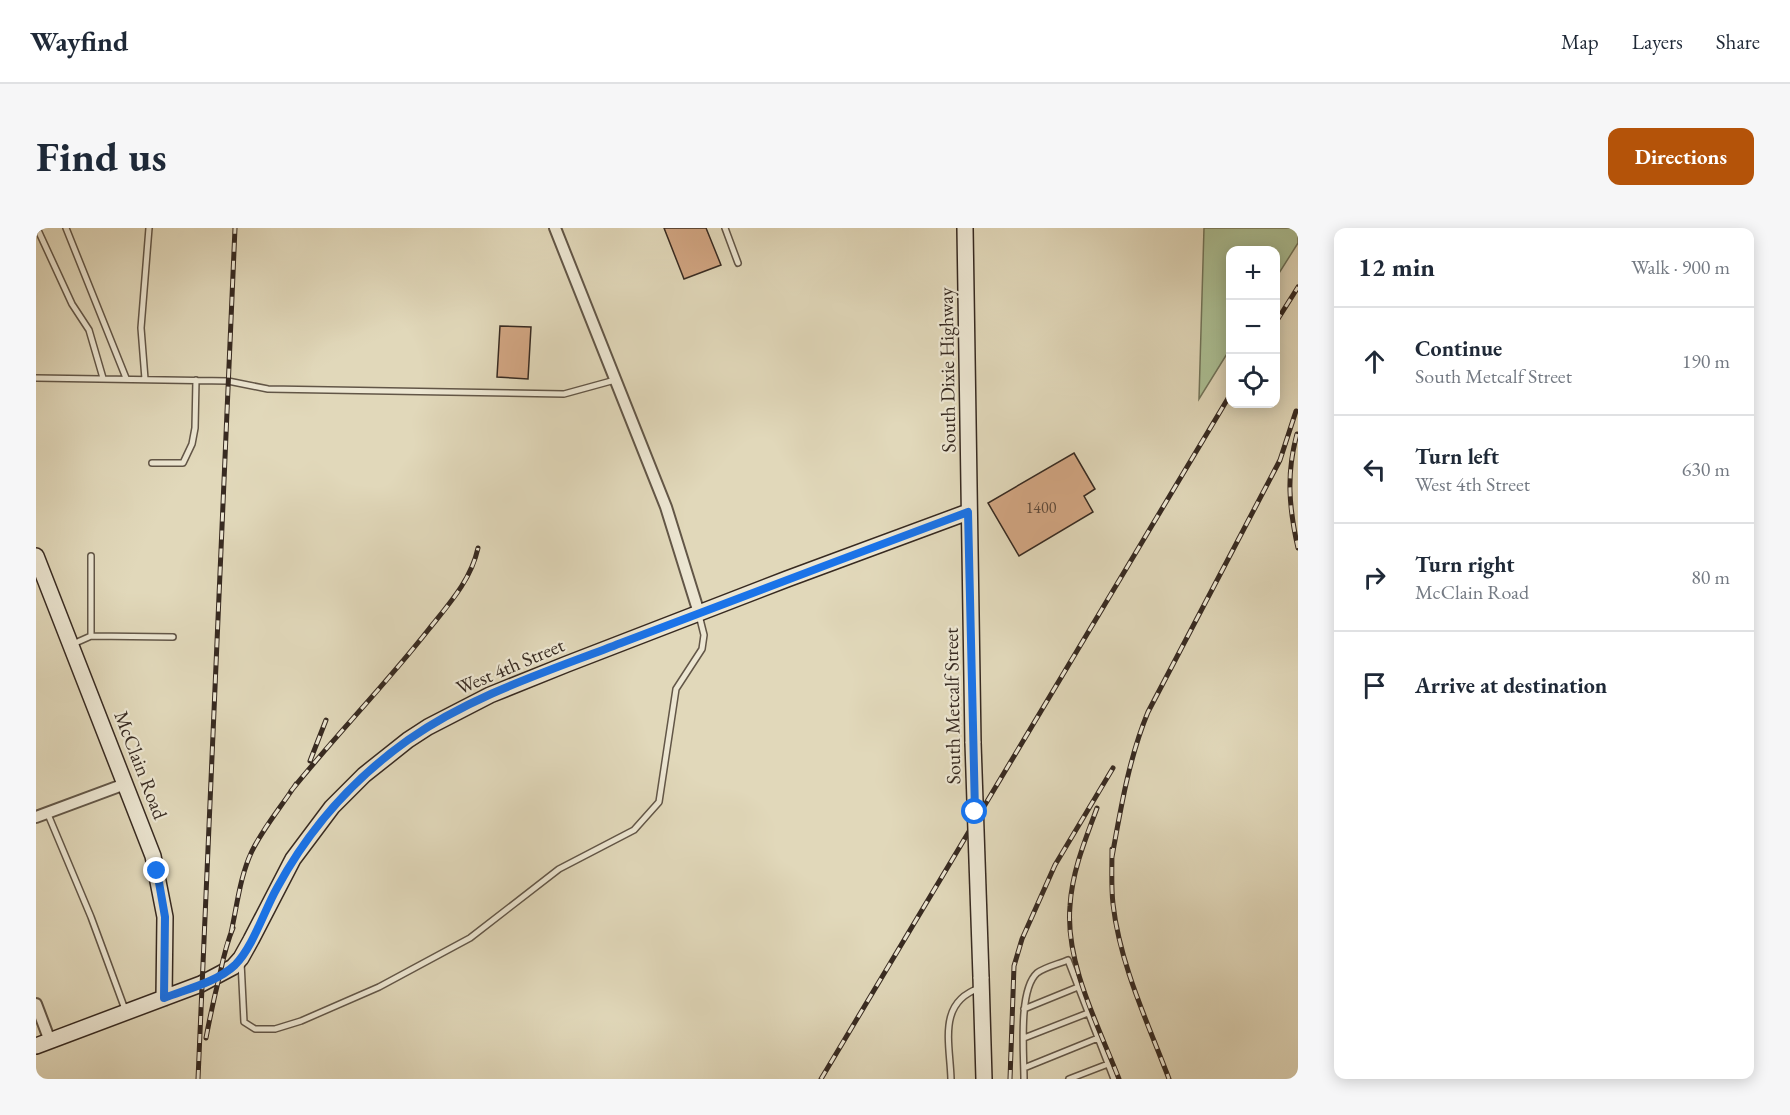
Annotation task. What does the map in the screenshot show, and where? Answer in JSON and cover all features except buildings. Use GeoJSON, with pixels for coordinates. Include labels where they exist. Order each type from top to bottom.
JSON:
{"type":"FeatureCollection","features":[{"type":"Feature","properties":{"kind":"street"},"geometry":{"type":"LineString","coordinates":[[555,228],[666,507],[699,613]]}},
{"type":"Feature","properties":{"kind":"street","name":"South Dixie Highway"},"geometry":{"type":"LineString","coordinates":[[965,228],[970,465],[968,512]]}},
{"type":"Feature","properties":{"kind":"street","name":"West 4th Street"},"geometry":{"type":"LineString","coordinates":[[43,1043],[164,998],[220,975],[233,967],[241,958],[293,859],[332,807],[364,775],[408,740],[460,709],[490,695],[699,613],[968,512]]}},
{"type":"Feature","properties":{"kind":"street","name":"South Metcalf Street"},"geometry":{"type":"LineString","coordinates":[[968,512],[984,1079]]}},
{"type":"Feature","properties":{"kind":"street","name":"McClain Road"},"geometry":{"type":"LineString","coordinates":[[36,556],[42,587],[72,645],[153,856],[163,900],[166,942],[164,998]]}},
{"type":"Feature","properties":{"kind":"street"},"geometry":{"type":"LineString","coordinates":[[36,816],[125,784]]}},
{"type":"Feature","properties":{"kind":"street"},"geometry":{"type":"LineString","coordinates":[[36,1004],[43,1043]]}},
{"type":"Feature","properties":{"kind":"lane"},"geometry":{"type":"LineString","coordinates":[[38,228],[72,304],[89,330],[103,378]]}},
{"type":"Feature","properties":{"kind":"lane"},"geometry":{"type":"LineString","coordinates":[[66,228],[126,378]]}},
{"type":"Feature","properties":{"kind":"lane"},"geometry":{"type":"LineString","coordinates":[[145,379],[141,328],[148,228]]}},
{"type":"Feature","properties":{"kind":"lane"},"geometry":{"type":"LineString","coordinates":[[725,228],[738,263]]}},
{"type":"Feature","properties":{"kind":"lane"},"geometry":{"type":"LineString","coordinates":[[36,378],[228,381],[268,389],[564,394],[615,380]]}},
{"type":"Feature","properties":{"kind":"lane"},"geometry":{"type":"LineString","coordinates":[[152,463],[183,463],[192,444],[195,428],[196,380]]}},
{"type":"Feature","properties":{"kind":"lane"},"geometry":{"type":"LineString","coordinates":[[91,556],[91,636]]}},
{"type":"Feature","properties":{"kind":"lane"},"geometry":{"type":"LineString","coordinates":[[241,958],[244,1022],[255,1029],[275,1029],[302,1022],[379,987],[470,938],[559,869],[634,830],[659,802],[676,689],[702,649],[704,635],[699,613]]}},
{"type":"Feature","properties":{"kind":"lane"},"geometry":{"type":"LineString","coordinates":[[72,645],[91,636],[173,636]]}},
{"type":"Feature","properties":{"kind":"lane"},"geometry":{"type":"LineString","coordinates":[[47,812],[91,916],[126,1012]]}},
{"type":"Feature","properties":{"kind":"lane"},"geometry":{"type":"LineString","coordinates":[[1024,1079],[1024,1009],[1030,983],[1038,972],[1068,960],[1114,1079]]}},
{"type":"Feature","properties":{"kind":"lane"},"geometry":{"type":"LineString","coordinates":[[951,1079],[949,1030],[952,1010],[965,994],[981,982]]}},
{"type":"Feature","properties":{"kind":"lane"},"geometry":{"type":"LineString","coordinates":[[1024,1009],[1078,987]]}},
{"type":"Feature","properties":{"kind":"lane"},"geometry":{"type":"LineString","coordinates":[[1024,1038],[1089,1013]]}},
{"type":"Feature","properties":{"kind":"lane"},"geometry":{"type":"LineString","coordinates":[[1024,1068],[1098,1038]]}},
{"type":"Feature","properties":{"kind":"lane"},"geometry":{"type":"LineString","coordinates":[[1069,1079],[1108,1064]]}},
{"type":"Feature","properties":{"kind":"green space"},"geometry":{"type":"Polygon","coordinates":[[[1204,228],[1298,228],[1298,243],[1280,272],[1280,246],[1226,246],[1226,355],[1199,399],[1204,228]]]}},
{"type":"Feature","properties":{"kind":"railway"},"geometry":{"type":"LineString","coordinates":[[198,1079],[235,228]]}},
{"type":"Feature","properties":{"kind":"railway"},"geometry":{"type":"LineString","coordinates":[[1280,316],[1298,287]]}},
{"type":"Feature","properties":{"kind":"railway"},"geometry":{"type":"LineString","coordinates":[[821,1079],[1226,402]]}},
{"type":"Feature","properties":{"kind":"railway"},"geometry":{"type":"LineString","coordinates":[[1112,857],[1122,801],[1141,729],[1148,712],[1280,460],[1296,411]]}},
{"type":"Feature","properties":{"kind":"railway"},"geometry":{"type":"LineString","coordinates":[[1297,434],[1291,463],[1290,491],[1292,519],[1298,548]]}},
{"type":"Feature","properties":{"kind":"railway"},"geometry":{"type":"LineString","coordinates":[[291,791],[451,601],[465,581],[478,548]]}},
{"type":"Feature","properties":{"kind":"railway"},"geometry":{"type":"LineString","coordinates":[[310,761],[326,720]]}},
{"type":"Feature","properties":{"kind":"railway"},"geometry":{"type":"LineString","coordinates":[[1010,1079],[1014,966],[1022,939],[1055,865],[1113,768]]}},
{"type":"Feature","properties":{"kind":"railway"},"geometry":{"type":"LineString","coordinates":[[231,933],[242,881],[252,851],[296,784]]}},
{"type":"Feature","properties":{"kind":"railway"},"geometry":{"type":"LineString","coordinates":[[1097,808],[1073,881],[1070,928],[1073,950],[1085,994],[1119,1079]]}},
{"type":"Feature","properties":{"kind":"railway"},"geometry":{"type":"LineString","coordinates":[[1112,849],[1113,904],[1122,949],[1128,971],[1169,1079]]}},
{"type":"Feature","properties":{"kind":"railway"},"geometry":{"type":"LineString","coordinates":[[206,1038],[223,958],[233,928]]}},
{"type":"Feature","properties":{"kind":"route"},"geometry":{"type":"LineString","coordinates":[[157,871],[165,917],[164,998],[201,984],[233,967],[251,940],[293,859],[316,827],[332,807],[364,775],[408,740],[460,709],[490,695],[787,579],[968,512],[975,812]]}}]}
